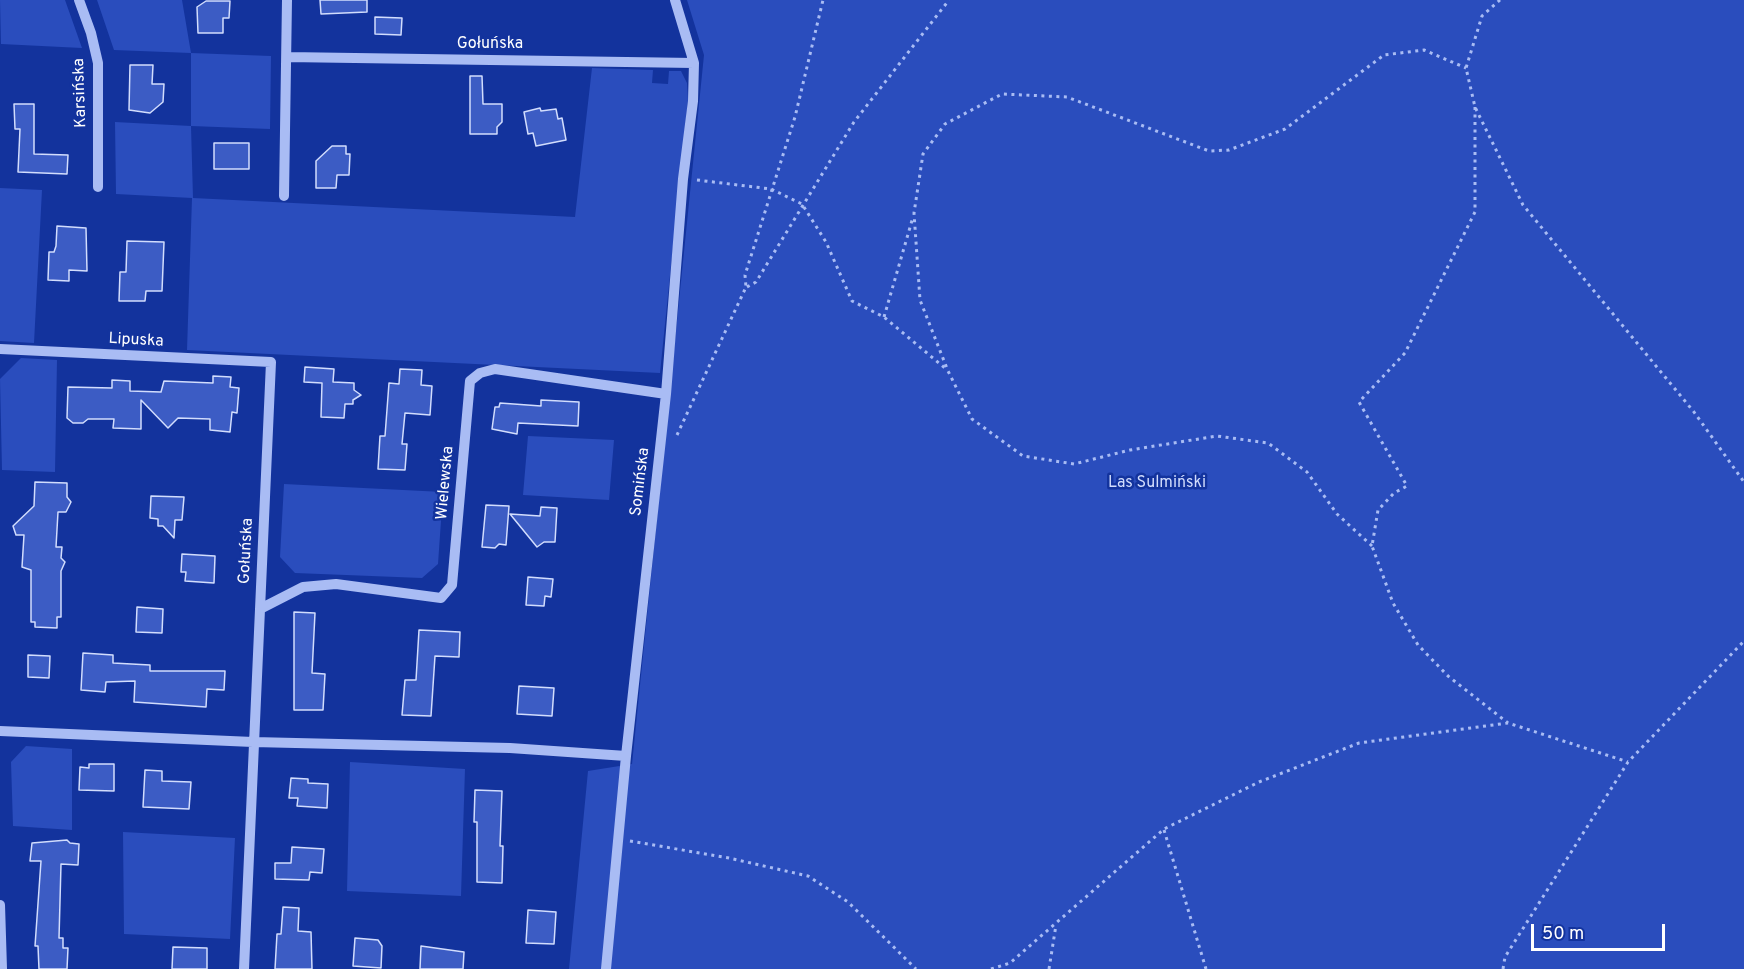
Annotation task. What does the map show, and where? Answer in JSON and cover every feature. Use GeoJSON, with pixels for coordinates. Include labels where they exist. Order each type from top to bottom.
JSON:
{"type":"FeatureCollection","features":[{"type":"Feature","properties":{"kind":"street","name":"Karsińska"},"geometry":{"type":"LineString","coordinates":[[79,0],[91,33],[98,63],[98,187]]}},
{"type":"Feature","properties":{"kind":"street"},"geometry":{"type":"LineString","coordinates":[[284,196],[287,0]]}},
{"type":"Feature","properties":{"kind":"street","name":"Somińska"},"geometry":{"type":"LineString","coordinates":[[606,969],[626,756],[666,394],[683,179],[693,101],[694,63],[675,0]]}},
{"type":"Feature","properties":{"kind":"street","name":"Gołuńska"},"geometry":{"type":"LineString","coordinates":[[287,57],[694,63]]}},
{"type":"Feature","properties":{"kind":"street","name":"Lipuska"},"geometry":{"type":"LineString","coordinates":[[0,349],[271,362]]}},
{"type":"Feature","properties":{"kind":"street","name":"Gołuńska"},"geometry":{"type":"LineString","coordinates":[[244,969],[271,362]]}},
{"type":"Feature","properties":{"kind":"street","name":"Wielewska"},"geometry":{"type":"LineString","coordinates":[[260,609],[303,587],[336,584],[441,598],[452,585],[470,381],[480,373],[495,369],[666,394]]}},
{"type":"Feature","properties":{"kind":"street"},"geometry":{"type":"LineString","coordinates":[[0,731],[254,742],[510,748],[626,756]]}},
{"type":"Feature","properties":{"kind":"street"},"geometry":{"type":"LineString","coordinates":[[0,905],[2,969]]}},
{"type":"Feature","properties":{"kind":"path"},"geometry":{"type":"LineString","coordinates":[[659,455],[668,452],[746,287],[745,274],[795,117],[823,0]]}},
{"type":"Feature","properties":{"kind":"path"},"geometry":{"type":"LineString","coordinates":[[746,287],[756,282],[854,122],[949,0]]}},
{"type":"Feature","properties":{"kind":"path"},"geometry":{"type":"LineString","coordinates":[[1372,546],[1378,510],[1394,493],[1407,486],[1359,402],[1406,353],[1475,213],[1475,107],[1466,68],[1482,16],[1500,0]]}},
{"type":"Feature","properties":{"kind":"path"},"geometry":{"type":"LineString","coordinates":[[884,316],[914,213],[923,154],[945,124],[1002,94],[1067,97],[1209,151],[1229,150],[1285,129],[1384,55],[1424,50],[1466,68]]}},
{"type":"Feature","properties":{"kind":"path"},"geometry":{"type":"LineString","coordinates":[[1475,107],[1523,205],[1694,412],[1744,482]]}},
{"type":"Feature","properties":{"kind":"path"},"geometry":{"type":"LineString","coordinates":[[683,179],[771,189],[802,204],[825,242],[852,301],[884,316],[948,371]]}},
{"type":"Feature","properties":{"kind":"path"},"geometry":{"type":"LineString","coordinates":[[914,213],[920,300],[948,371],[972,419],[1023,456],[1074,464],[1130,450],[1217,436],[1268,443],[1307,472],[1336,514],[1372,546],[1394,603],[1418,645],[1454,681],[1508,723],[1628,762]]}},
{"type":"Feature","properties":{"kind":"path"},"geometry":{"type":"LineString","coordinates":[[1503,969],[1505,957],[1628,762],[1744,641]]}},
{"type":"Feature","properties":{"kind":"path"},"geometry":{"type":"LineString","coordinates":[[991,969],[1010,963],[1164,829],[1259,782],[1359,743],[1508,723]]}},
{"type":"Feature","properties":{"kind":"path"},"geometry":{"type":"LineString","coordinates":[[1164,829],[1206,969]]}},
{"type":"Feature","properties":{"kind":"path"},"geometry":{"type":"LineString","coordinates":[[620,839],[729,858],[808,876],[848,902],[916,969]]}},
{"type":"Feature","properties":{"kind":"path"},"geometry":{"type":"LineString","coordinates":[[1049,969],[1057,923]]}},
{"type":"Feature","properties":{"kind":"green space"},"geometry":{"type":"Polygon","coordinates":[[[0,0],[65,0],[82,48],[1,44],[0,0]]]}},
{"type":"Feature","properties":{"kind":"green space"},"geometry":{"type":"Polygon","coordinates":[[[97,0],[182,0],[191,53],[114,50],[97,0]]]}},
{"type":"Feature","properties":{"kind":"green space","name":"Las Sulmiński"},"geometry":{"type":"Polygon","coordinates":[[[687,0],[1744,0],[1744,969],[569,969],[588,771],[632,764],[704,55],[687,0]]]}},
{"type":"Feature","properties":{"kind":"green space"},"geometry":{"type":"Polygon","coordinates":[[[191,53],[271,56],[270,129],[191,126],[191,53]]]}},
{"type":"Feature","properties":{"kind":"green space"},"geometry":{"type":"Polygon","coordinates":[[[592,68],[653,70],[652,83],[668,84],[669,71],[681,71],[687,83],[688,100],[660,373],[187,350],[192,198],[116,194],[115,122],[191,126],[193,198],[575,217],[592,68]]]}},
{"type":"Feature","properties":{"kind":"green space"},"geometry":{"type":"Polygon","coordinates":[[[0,188],[42,190],[34,343],[0,341],[0,188]]]}},
{"type":"Feature","properties":{"kind":"green space"},"geometry":{"type":"Polygon","coordinates":[[[21,358],[57,360],[55,472],[2,470],[0,379],[21,358]]]}},
{"type":"Feature","properties":{"kind":"green space"},"geometry":{"type":"Polygon","coordinates":[[[528,436],[614,440],[609,500],[523,495],[528,436]]]}},
{"type":"Feature","properties":{"kind":"green space"},"geometry":{"type":"Polygon","coordinates":[[[284,484],[443,492],[438,564],[422,578],[295,573],[280,557],[284,484]]]}},
{"type":"Feature","properties":{"kind":"green space"},"geometry":{"type":"Polygon","coordinates":[[[26,746],[72,749],[72,830],[13,826],[11,762],[26,746]]]}},
{"type":"Feature","properties":{"kind":"green space"},"geometry":{"type":"Polygon","coordinates":[[[350,762],[465,769],[461,896],[347,891],[350,762]]]}},
{"type":"Feature","properties":{"kind":"green space"},"geometry":{"type":"Polygon","coordinates":[[[123,832],[235,838],[230,939],[124,934],[123,832]]]}},
{"type":"Feature","properties":{"kind":"building"},"geometry":{"type":"Polygon","coordinates":[[[320,0],[367,0],[367,12],[321,14],[320,0]]]}},
{"type":"Feature","properties":{"kind":"building"},"geometry":{"type":"Polygon","coordinates":[[[206,1],[230,1],[229,18],[223,18],[223,33],[198,33],[197,7],[206,1]]]}},
{"type":"Feature","properties":{"kind":"building"},"geometry":{"type":"Polygon","coordinates":[[[375,17],[402,18],[401,35],[375,34],[375,17]]]}},
{"type":"Feature","properties":{"kind":"building"},"geometry":{"type":"Polygon","coordinates":[[[130,65],[153,65],[152,84],[164,84],[163,102],[150,113],[129,110],[130,65]]]}},
{"type":"Feature","properties":{"kind":"building"},"geometry":{"type":"Polygon","coordinates":[[[470,76],[482,76],[483,104],[502,104],[502,122],[497,127],[497,134],[470,134],[470,76]]]}},
{"type":"Feature","properties":{"kind":"building"},"geometry":{"type":"Polygon","coordinates":[[[14,104],[34,104],[34,154],[68,155],[67,174],[18,172],[20,129],[15,129],[14,104]]]}},
{"type":"Feature","properties":{"kind":"building"},"geometry":{"type":"Polygon","coordinates":[[[540,108],[541,111],[556,109],[558,119],[562,118],[566,140],[536,146],[533,133],[528,134],[524,112],[540,108]]]}},
{"type":"Feature","properties":{"kind":"building"},"geometry":{"type":"Polygon","coordinates":[[[214,143],[249,143],[249,169],[214,169],[214,143]]]}},
{"type":"Feature","properties":{"kind":"building"},"geometry":{"type":"Polygon","coordinates":[[[332,146],[346,146],[346,154],[350,154],[349,175],[337,175],[336,188],[316,188],[316,161],[332,146]]]}},
{"type":"Feature","properties":{"kind":"building"},"geometry":{"type":"Polygon","coordinates":[[[57,226],[86,228],[87,271],[69,270],[69,281],[48,280],[49,252],[54,252],[56,246],[57,226]]]}},
{"type":"Feature","properties":{"kind":"building"},"geometry":{"type":"Polygon","coordinates":[[[127,241],[164,242],[162,291],[146,291],[145,301],[119,301],[120,272],[126,272],[127,241]]]}},
{"type":"Feature","properties":{"kind":"building"},"geometry":{"type":"Polygon","coordinates":[[[305,367],[334,369],[333,382],[354,383],[354,390],[361,395],[353,400],[353,404],[345,404],[344,418],[321,417],[322,383],[304,382],[305,367]]]}},
{"type":"Feature","properties":{"kind":"building"},"geometry":{"type":"Polygon","coordinates":[[[400,369],[422,370],[421,385],[432,386],[430,415],[405,413],[402,444],[407,444],[405,470],[378,469],[380,436],[385,436],[389,383],[399,384],[400,369]]]}},
{"type":"Feature","properties":{"kind":"building"},"geometry":{"type":"Polygon","coordinates":[[[213,376],[231,377],[230,387],[239,388],[237,413],[232,412],[230,432],[210,430],[210,419],[178,418],[168,428],[141,400],[141,429],[113,428],[114,419],[88,419],[83,423],[73,423],[67,418],[68,387],[112,388],[112,380],[130,381],[130,391],[161,392],[164,381],[213,383],[213,376]]]}},
{"type":"Feature","properties":{"kind":"building"},"geometry":{"type":"Polygon","coordinates":[[[541,400],[579,402],[578,426],[518,423],[517,434],[492,429],[495,407],[499,407],[500,403],[541,406],[541,400]]]}},
{"type":"Feature","properties":{"kind":"building"},"geometry":{"type":"Polygon","coordinates":[[[35,482],[67,483],[67,497],[71,502],[66,512],[58,512],[56,547],[62,547],[61,558],[65,562],[61,571],[61,617],[57,617],[57,628],[35,627],[35,622],[31,622],[31,570],[22,567],[24,535],[16,535],[13,526],[34,506],[35,482]]]}},
{"type":"Feature","properties":{"kind":"building"},"geometry":{"type":"Polygon","coordinates":[[[151,496],[184,497],[182,520],[175,520],[174,538],[163,526],[158,526],[158,519],[150,518],[151,496]]]}},
{"type":"Feature","properties":{"kind":"building"},"geometry":{"type":"Polygon","coordinates":[[[486,505],[509,506],[506,545],[499,544],[495,548],[482,547],[486,505]]]}},
{"type":"Feature","properties":{"kind":"building"},"geometry":{"type":"Polygon","coordinates":[[[541,507],[557,508],[555,542],[544,542],[537,547],[510,514],[540,516],[541,507]]]}},
{"type":"Feature","properties":{"kind":"building"},"geometry":{"type":"Polygon","coordinates":[[[182,554],[215,556],[214,583],[185,581],[186,572],[181,572],[182,554]]]}},
{"type":"Feature","properties":{"kind":"building"},"geometry":{"type":"Polygon","coordinates":[[[528,577],[553,579],[551,597],[545,596],[544,606],[526,605],[528,577]]]}},
{"type":"Feature","properties":{"kind":"building"},"geometry":{"type":"Polygon","coordinates":[[[137,607],[163,609],[162,633],[136,632],[137,607]]]}},
{"type":"Feature","properties":{"kind":"building"},"geometry":{"type":"Polygon","coordinates":[[[294,612],[315,613],[312,673],[325,674],[323,710],[294,710],[294,612]]]}},
{"type":"Feature","properties":{"kind":"building"},"geometry":{"type":"Polygon","coordinates":[[[419,630],[460,632],[459,657],[435,656],[431,716],[402,715],[405,680],[416,680],[419,630]]]}},
{"type":"Feature","properties":{"kind":"building"},"geometry":{"type":"Polygon","coordinates":[[[83,653],[113,655],[113,663],[150,665],[150,671],[225,671],[224,690],[207,689],[206,707],[134,702],[135,681],[106,682],[105,692],[81,690],[83,653]]]}},
{"type":"Feature","properties":{"kind":"building"},"geometry":{"type":"Polygon","coordinates":[[[28,655],[50,656],[49,678],[28,677],[28,655]]]}},
{"type":"Feature","properties":{"kind":"building"},"geometry":{"type":"Polygon","coordinates":[[[519,686],[554,688],[552,716],[517,714],[519,686]]]}},
{"type":"Feature","properties":{"kind":"building"},"geometry":{"type":"Polygon","coordinates":[[[89,764],[114,764],[114,791],[79,790],[80,767],[89,768],[89,764]]]}},
{"type":"Feature","properties":{"kind":"building"},"geometry":{"type":"Polygon","coordinates":[[[145,770],[162,771],[162,781],[191,782],[189,809],[143,807],[145,770]]]}},
{"type":"Feature","properties":{"kind":"building"},"geometry":{"type":"Polygon","coordinates":[[[291,778],[308,779],[308,783],[328,784],[327,808],[297,806],[298,798],[289,798],[291,778]]]}},
{"type":"Feature","properties":{"kind":"building"},"geometry":{"type":"Polygon","coordinates":[[[475,790],[502,791],[500,846],[503,846],[502,883],[477,882],[475,790]]]}},
{"type":"Feature","properties":{"kind":"building"},"geometry":{"type":"Polygon","coordinates":[[[67,840],[70,843],[79,844],[78,865],[61,864],[59,938],[63,938],[63,948],[68,948],[67,969],[39,969],[38,946],[35,946],[41,861],[30,861],[32,843],[67,840]]]}},
{"type":"Feature","properties":{"kind":"building"},"geometry":{"type":"Polygon","coordinates":[[[292,847],[324,849],[322,873],[310,872],[309,880],[275,879],[275,863],[291,863],[292,847]]]}},
{"type":"Feature","properties":{"kind":"building"},"geometry":{"type":"Polygon","coordinates":[[[283,907],[299,908],[298,931],[311,932],[312,969],[275,969],[277,934],[281,934],[283,907]]]}},
{"type":"Feature","properties":{"kind":"building"},"geometry":{"type":"Polygon","coordinates":[[[528,910],[556,912],[554,944],[526,943],[528,910]]]}},
{"type":"Feature","properties":{"kind":"building"},"geometry":{"type":"Polygon","coordinates":[[[355,938],[378,940],[382,946],[381,968],[353,966],[355,938]]]}},
{"type":"Feature","properties":{"kind":"building"},"geometry":{"type":"Polygon","coordinates":[[[421,946],[464,952],[463,969],[420,969],[421,946]]]}},
{"type":"Feature","properties":{"kind":"building"},"geometry":{"type":"Polygon","coordinates":[[[173,947],[207,948],[207,969],[172,969],[173,947]]]}}]}
